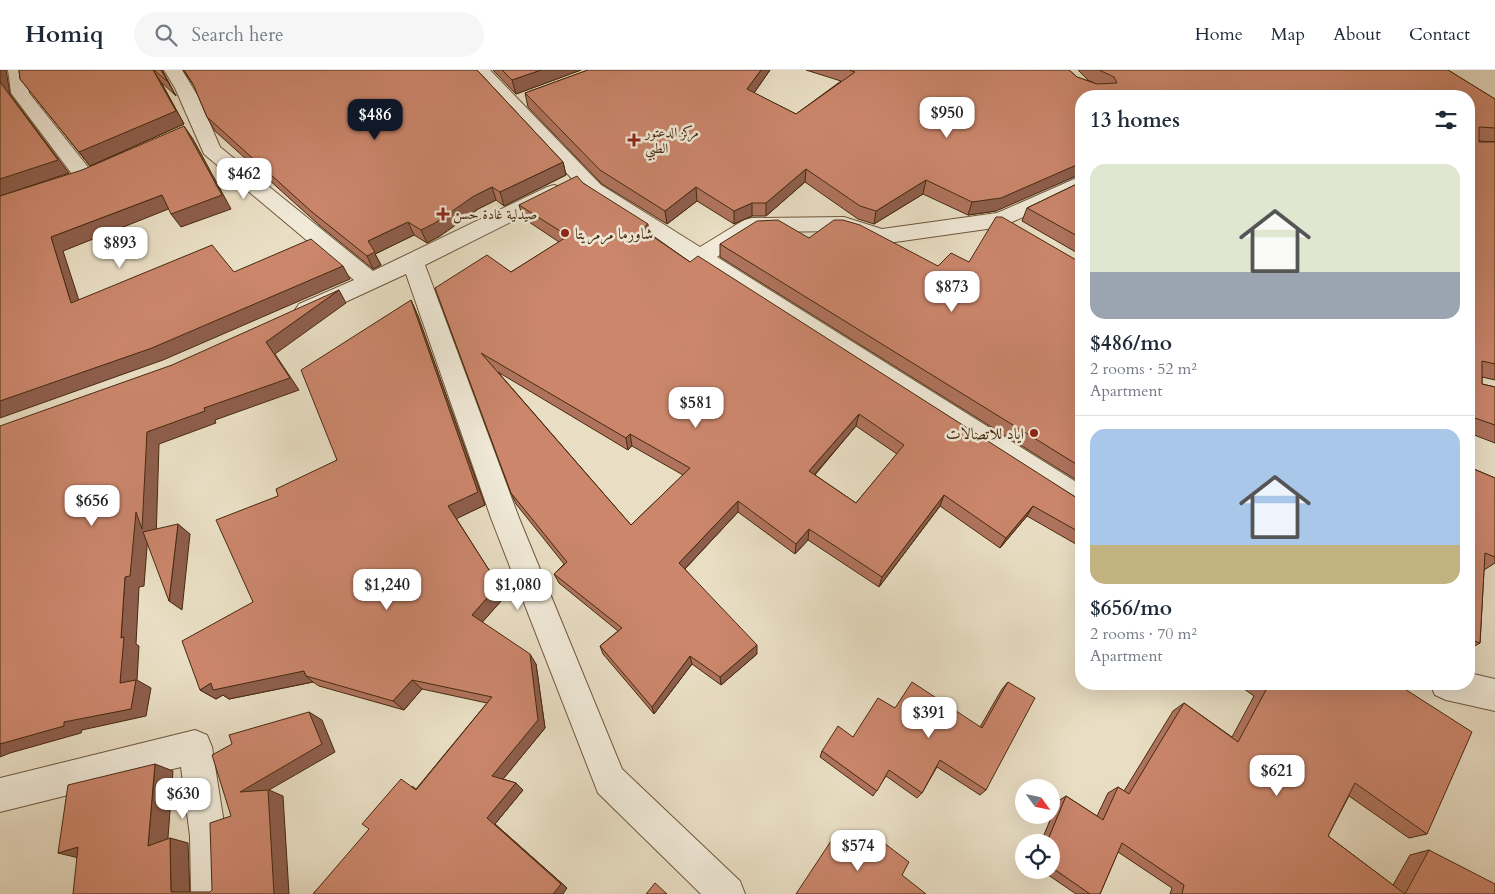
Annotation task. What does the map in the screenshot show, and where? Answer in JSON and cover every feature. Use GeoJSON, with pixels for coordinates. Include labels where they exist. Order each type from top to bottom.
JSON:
{"type":"FeatureCollection","features":[{"type":"Feature","properties":{"kind":"street"},"geometry":{"type":"LineString","coordinates":[[17,70],[20,93],[50,135],[84,176]]}},
{"type":"Feature","properties":{"kind":"street"},"geometry":{"type":"LineString","coordinates":[[173,70],[185,85],[191,131],[371,282]]}},
{"type":"Feature","properties":{"kind":"street"},"geometry":{"type":"LineString","coordinates":[[480,70],[521,101],[582,178],[594,190],[1075,495]]}},
{"type":"Feature","properties":{"kind":"street"},"geometry":{"type":"LineString","coordinates":[[290,318],[371,282],[582,178]]}},
{"type":"Feature","properties":{"kind":"street"},"geometry":{"type":"LineString","coordinates":[[700,257],[752,224],[844,224],[881,237],[1001,220],[1075,187]]}},
{"type":"Feature","properties":{"kind":"street"},"geometry":{"type":"LineString","coordinates":[[1001,220],[1025,234]]}},
{"type":"Feature","properties":{"kind":"street"},"geometry":{"type":"LineString","coordinates":[[412,262],[505,518],[610,781],[727,894]]}},
{"type":"Feature","properties":{"kind":"street"},"geometry":{"type":"LineString","coordinates":[[1473,690],[1495,695]]}},
{"type":"Feature","properties":{"kind":"street"},"geometry":{"type":"LineString","coordinates":[[0,795],[195,746],[208,836],[209,894]]}},
{"type":"Feature","properties":{"kind":"building"},"geometry":{"type":"Polygon","coordinates":[[[19,70],[153,70],[176,111],[79,152],[20,79],[19,70]]]}},
{"type":"Feature","properties":{"kind":"building"},"geometry":{"type":"Polygon","coordinates":[[[154,70],[161,70],[168,82],[154,70]]]}},
{"type":"Feature","properties":{"kind":"building"},"geometry":{"type":"Polygon","coordinates":[[[184,70],[477,70],[563,162],[500,192],[492,187],[474,196],[435,223],[421,230],[408,222],[368,241],[375,252],[367,256],[312,212],[207,117],[193,84],[184,70]]]}},
{"type":"Feature","properties":{"kind":"building"},"geometry":{"type":"Polygon","coordinates":[[[502,70],[541,70],[512,80],[502,70]]]}},
{"type":"Feature","properties":{"kind":"building"},"geometry":{"type":"Polygon","coordinates":[[[588,70],[761,70],[747,89],[796,114],[855,72],[849,70],[1069,70],[1077,77],[1097,84],[1117,83],[1114,77],[1099,70],[1448,70],[1495,99],[1495,128],[1479,127],[1479,142],[1495,142],[1495,364],[1482,361],[1482,384],[1495,387],[1495,425],[1475,418],[1475,90],[1075,90],[1075,166],[1001,198],[972,202],[926,180],[876,211],[860,206],[806,169],[766,203],[752,203],[734,211],[696,187],[665,211],[600,170],[525,93],[588,70]]]}},
{"type":"Feature","properties":{"kind":"building"},"geometry":{"type":"Polygon","coordinates":[[[0,82],[58,160],[0,179],[0,82]]]}},
{"type":"Feature","properties":{"kind":"building"},"geometry":{"type":"Polygon","coordinates":[[[184,126],[222,195],[171,214],[162,195],[51,237],[71,303],[212,245],[234,272],[311,239],[343,266],[152,348],[0,401],[0,196],[82,170],[184,126]]]}},
{"type":"Feature","properties":{"kind":"building"},"geometry":{"type":"Polygon","coordinates":[[[577,176],[583,183],[648,224],[642,229],[690,262],[698,256],[1075,497],[1075,530],[1033,506],[1006,538],[944,495],[882,577],[809,529],[796,544],[738,501],[679,563],[757,645],[720,677],[690,656],[652,707],[600,646],[622,628],[554,574],[567,562],[511,493],[435,288],[487,255],[511,272],[568,236],[519,205],[577,176]],[[481,353],[631,525],[690,468],[630,434],[626,438],[481,353]],[[859,414],[809,471],[856,503],[904,445],[859,414]]]}},
{"type":"Feature","properties":{"kind":"building"},"geometry":{"type":"Polygon","coordinates":[[[1075,185],[1075,235],[1027,208],[1075,185]]]}},
{"type":"Feature","properties":{"kind":"building"},"geometry":{"type":"Polygon","coordinates":[[[996,217],[1002,217],[1075,259],[1075,463],[720,244],[757,221],[778,220],[809,238],[834,220],[843,220],[860,225],[938,266],[951,253],[969,262],[996,217]]]}},
{"type":"Feature","properties":{"kind":"building"},"geometry":{"type":"Polygon","coordinates":[[[339,290],[266,342],[290,378],[204,408],[205,411],[147,432],[142,529],[136,512],[130,576],[125,577],[121,638],[124,637],[120,683],[136,680],[131,709],[64,722],[64,726],[0,744],[0,426],[172,365],[339,290]]]}},
{"type":"Feature","properties":{"kind":"building"},"geometry":{"type":"Polygon","coordinates":[[[411,300],[478,492],[448,506],[489,570],[503,580],[472,615],[530,654],[538,720],[492,776],[516,783],[487,818],[561,884],[553,894],[313,894],[369,829],[362,824],[401,779],[416,790],[492,697],[412,680],[393,701],[306,676],[304,671],[213,690],[211,683],[200,690],[182,641],[253,602],[216,520],[278,496],[276,489],[337,460],[301,370],[411,300]]]}},
{"type":"Feature","properties":{"kind":"building"},"geometry":{"type":"Polygon","coordinates":[[[1475,470],[1495,478],[1495,557],[1485,553],[1480,643],[1475,641],[1475,470]]]}},
{"type":"Feature","properties":{"kind":"building"},"geometry":{"type":"Polygon","coordinates":[[[178,524],[169,601],[143,532],[178,524]]]}},
{"type":"Feature","properties":{"kind":"building"},"geometry":{"type":"Polygon","coordinates":[[[912,682],[982,728],[1008,682],[1035,698],[986,790],[940,760],[922,793],[889,770],[877,791],[822,751],[838,726],[853,737],[878,698],[895,708],[912,682]]]}},
{"type":"Feature","properties":{"kind":"building"},"geometry":{"type":"Polygon","coordinates":[[[1266,690],[1406,690],[1472,732],[1427,834],[1355,783],[1328,836],[1405,894],[1182,894],[1184,885],[1122,843],[1100,894],[1090,894],[1060,873],[1060,834],[1050,834],[1054,824],[1060,824],[1060,811],[1066,796],[1103,820],[1118,787],[1129,794],[1184,703],[1238,742],[1266,690]]]}},
{"type":"Feature","properties":{"kind":"building"},"geometry":{"type":"Polygon","coordinates":[[[309,712],[322,744],[240,792],[268,790],[274,894],[73,894],[78,847],[58,853],[68,785],[155,764],[148,846],[170,838],[171,892],[210,892],[212,890],[210,823],[231,816],[212,755],[232,744],[229,735],[309,712]]]}},
{"type":"Feature","properties":{"kind":"building"},"geometry":{"type":"Polygon","coordinates":[[[837,832],[874,860],[884,843],[909,862],[902,875],[926,894],[796,894],[837,832]]]}},
{"type":"Feature","properties":{"kind":"building"},"geometry":{"type":"Polygon","coordinates":[[[1429,850],[1495,884],[1495,894],[1405,894],[1429,850]]]}},
{"type":"Feature","properties":{"kind":"building"},"geometry":{"type":"Polygon","coordinates":[[[655,883],[667,894],[646,894],[655,883]]]}},
{"type":"Feature","properties":{"kind":"place","name":"مركز الدعتور الطبي"},"geometry":{"type":"Point","coordinates":[634,140]}},
{"type":"Feature","properties":{"kind":"place","name":"صيدلية غادة حسن"},"geometry":{"type":"Point","coordinates":[443,214]}},
{"type":"Feature","properties":{"kind":"place","name":"شاورما مرمريتا"},"geometry":{"type":"Point","coordinates":[565,233]}},
{"type":"Feature","properties":{"kind":"place","name":"اياد للاتصالات"},"geometry":{"type":"Point","coordinates":[1034,433]}}]}
